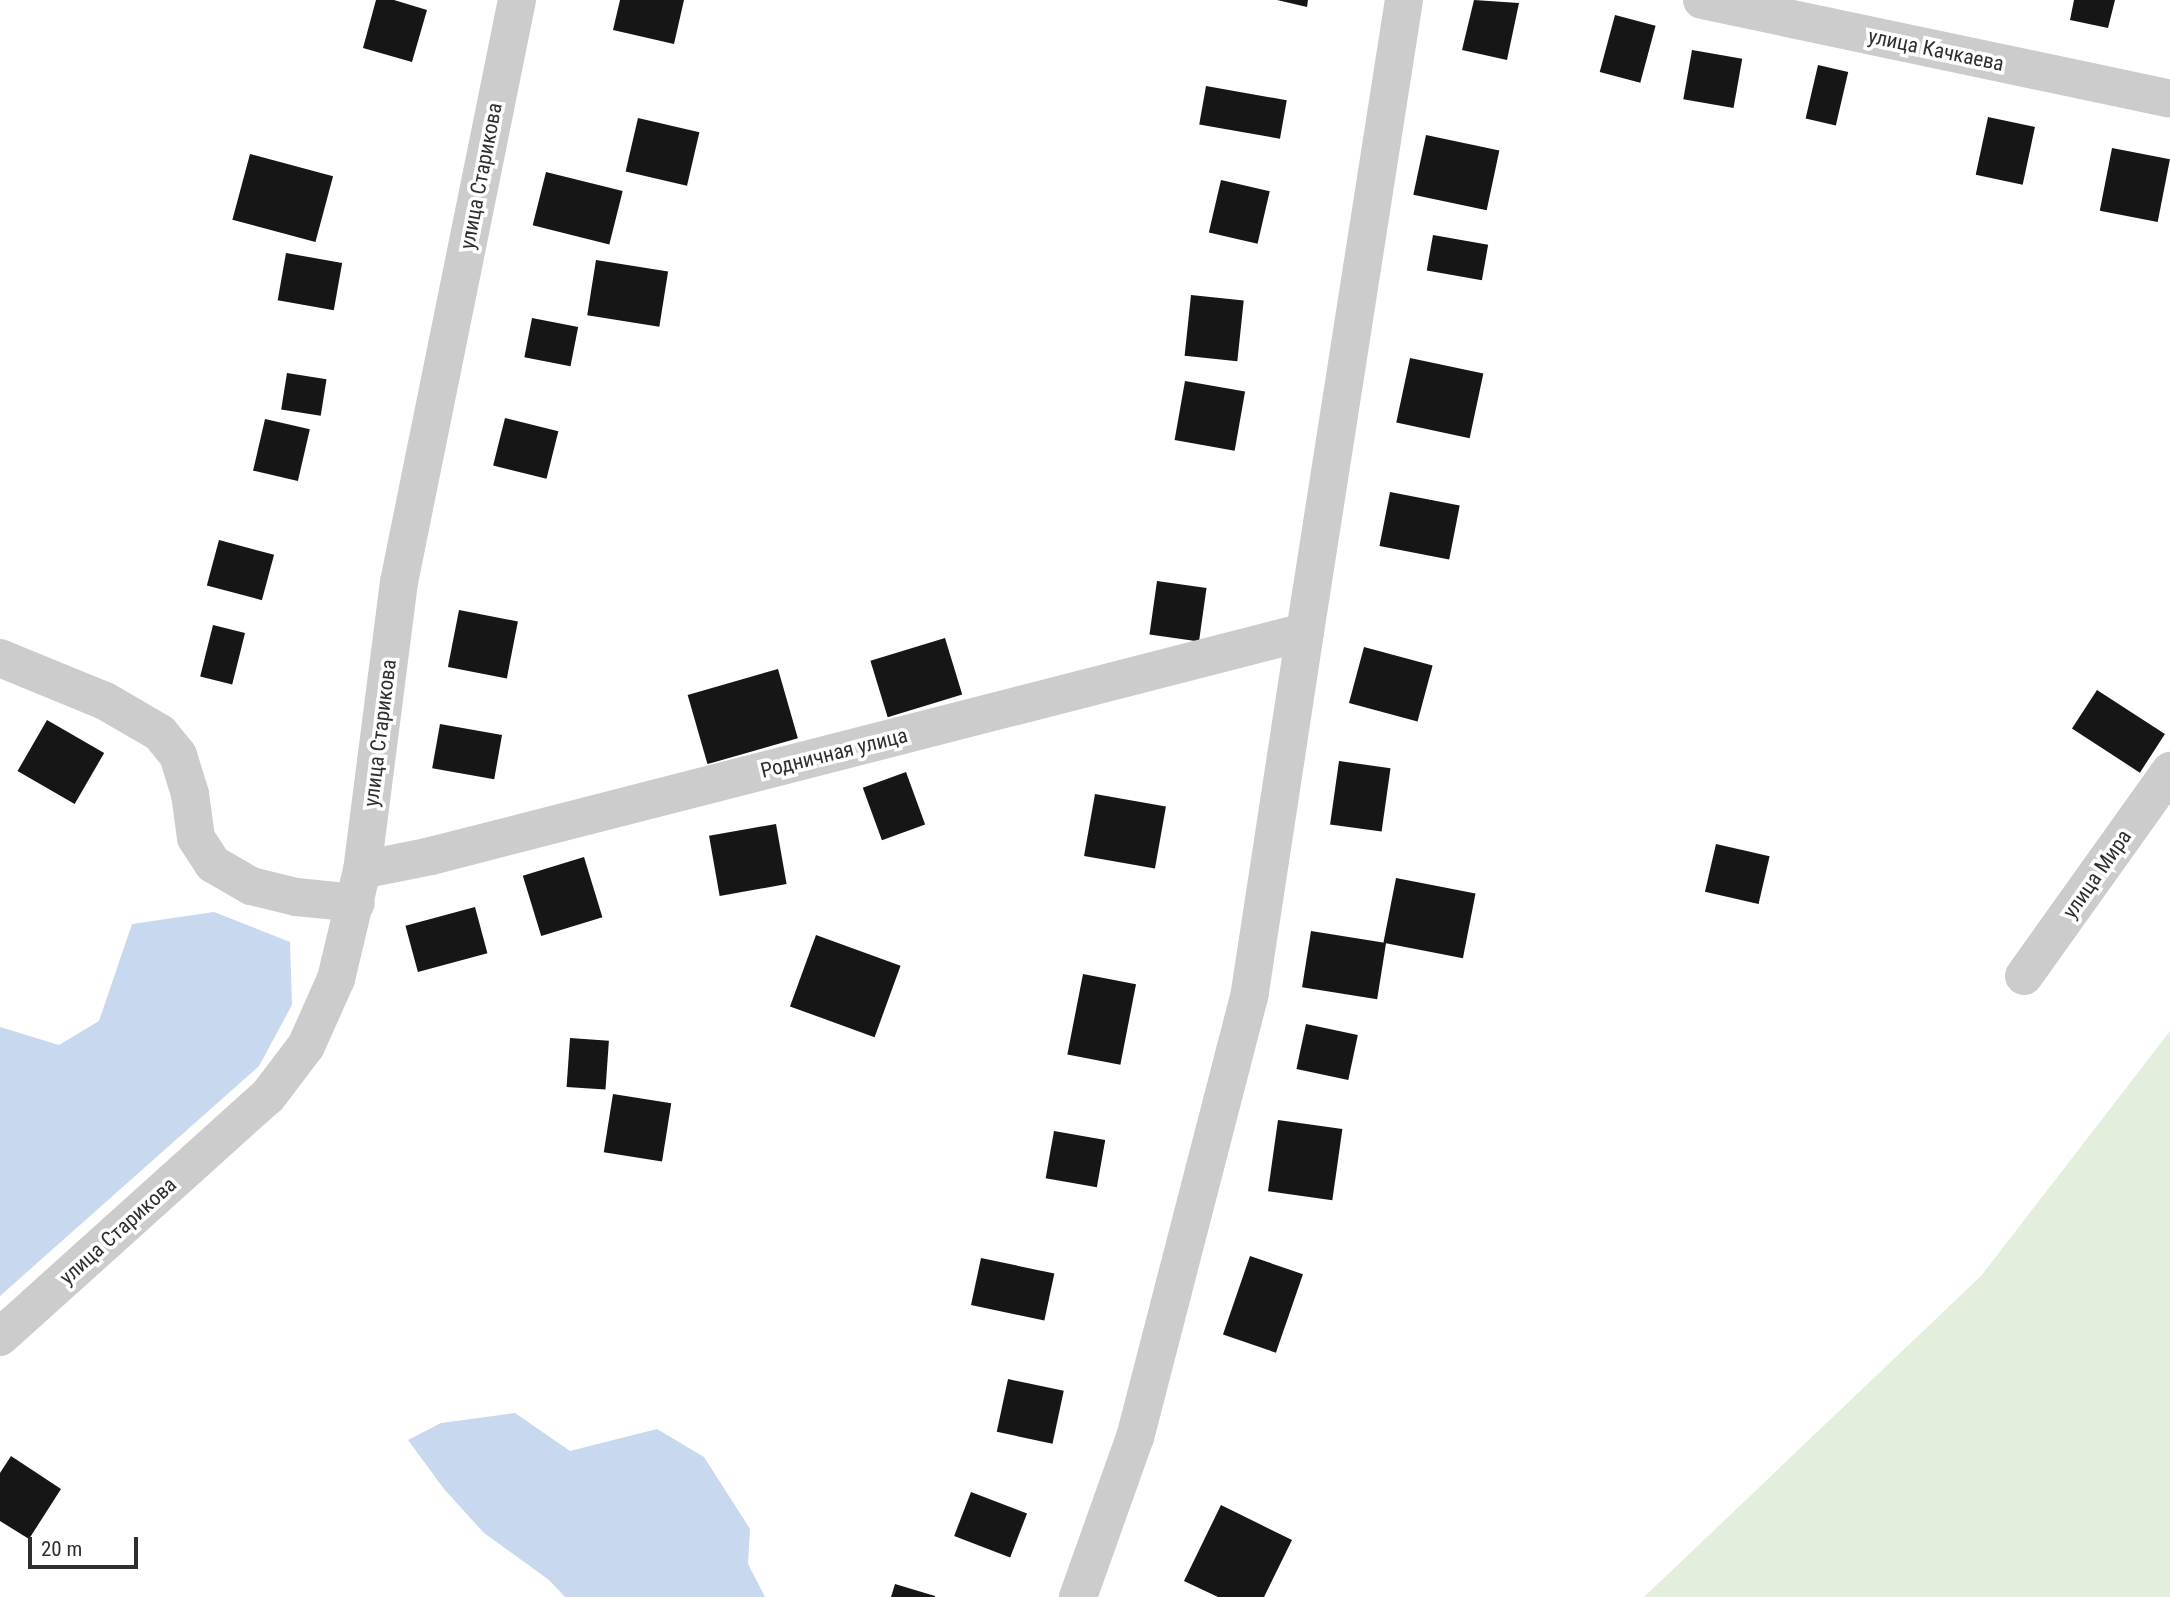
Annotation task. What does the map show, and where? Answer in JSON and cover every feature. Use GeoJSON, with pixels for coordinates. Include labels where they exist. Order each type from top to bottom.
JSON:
{"type":"FeatureCollection","features":[{"type":"Feature","properties":{"kind":"street","name":"улица Старикова"},"geometry":{"type":"LineString","coordinates":[[0,1337],[268,1096],[306,1046],[336,979],[359,887],[399,582],[517,0]]}},
{"type":"Feature","properties":{"kind":"street"},"geometry":{"type":"LineString","coordinates":[[1078,1597],[1135,1437],[1250,993],[1404,0]]}},
{"type":"Feature","properties":{"kind":"street","name":"улица Качкаева"},"geometry":{"type":"LineString","coordinates":[[1702,0],[2170,99]]}},
{"type":"Feature","properties":{"kind":"street","name":"Родничная улица"},"geometry":{"type":"LineString","coordinates":[[359,887],[431,856],[1305,632]]}},
{"type":"Feature","properties":{"kind":"street"},"geometry":{"type":"LineString","coordinates":[[0,658],[105,701],[160,733],[178,755],[190,794],[196,838],[213,864],[251,886],[296,897],[359,887]]}},
{"type":"Feature","properties":{"kind":"street","name":"улица Мира"},"geometry":{"type":"LineString","coordinates":[[2024,976],[2170,771]]}},
{"type":"Feature","properties":{"kind":"green space"},"geometry":{"type":"Polygon","coordinates":[[[2170,1031],[2170,1597],[1644,1597],[1981,1276],[2170,1031]]]}},
{"type":"Feature","properties":{"kind":"water"},"geometry":{"type":"Polygon","coordinates":[[[214,912],[290,942],[292,1005],[259,1066],[0,1296],[0,1027],[59,1045],[99,1021],[132,924],[214,912]]]}},
{"type":"Feature","properties":{"kind":"water"},"geometry":{"type":"Polygon","coordinates":[[[515,1413],[570,1451],[657,1429],[704,1457],[750,1529],[748,1564],[765,1597],[565,1597],[549,1580],[484,1533],[444,1489],[408,1440],[441,1423],[515,1413]]]}},
{"type":"Feature","properties":{"kind":"building"},"geometry":{"type":"Polygon","coordinates":[[[376,0],[394,0],[427,10],[412,62],[363,48],[376,0]]]}},
{"type":"Feature","properties":{"kind":"building"},"geometry":{"type":"Polygon","coordinates":[[[620,0],[684,0],[674,44],[613,30],[620,0]]]}},
{"type":"Feature","properties":{"kind":"building"},"geometry":{"type":"Polygon","coordinates":[[[1277,0],[1308,0],[1307,7],[1277,0]]]}},
{"type":"Feature","properties":{"kind":"building"},"geometry":{"type":"Polygon","coordinates":[[[1474,0],[1519,3],[1507,60],[1462,50],[1474,0]]]}},
{"type":"Feature","properties":{"kind":"building"},"geometry":{"type":"Polygon","coordinates":[[[2074,0],[2115,0],[2108,28],[2070,20],[2074,0]]]}},
{"type":"Feature","properties":{"kind":"building"},"geometry":{"type":"Polygon","coordinates":[[[1615,15],[1656,26],[1640,83],[1600,72],[1615,15]]]}},
{"type":"Feature","properties":{"kind":"building"},"geometry":{"type":"Polygon","coordinates":[[[1692,50],[1742,59],[1734,108],[1683,99],[1692,50]]]}},
{"type":"Feature","properties":{"kind":"building"},"geometry":{"type":"Polygon","coordinates":[[[1818,65],[1848,72],[1836,126],[1806,119],[1818,65]]]}},
{"type":"Feature","properties":{"kind":"building"},"geometry":{"type":"Polygon","coordinates":[[[1206,86],[1287,100],[1280,139],[1199,124],[1206,86]]]}},
{"type":"Feature","properties":{"kind":"building"},"geometry":{"type":"Polygon","coordinates":[[[1988,117],[2035,127],[2023,185],[1976,175],[1988,117]]]}},
{"type":"Feature","properties":{"kind":"building"},"geometry":{"type":"Polygon","coordinates":[[[638,118],[699,132],[687,186],[626,172],[638,118]]]}},
{"type":"Feature","properties":{"kind":"building"},"geometry":{"type":"Polygon","coordinates":[[[1426,135],[1499,151],[1487,210],[1413,195],[1426,135]]]}},
{"type":"Feature","properties":{"kind":"building"},"geometry":{"type":"Polygon","coordinates":[[[2112,148],[2170,159],[2158,222],[2100,211],[2112,148]]]}},
{"type":"Feature","properties":{"kind":"building"},"geometry":{"type":"Polygon","coordinates":[[[250,154],[333,176],[315,242],[232,220],[250,154]]]}},
{"type":"Feature","properties":{"kind":"building"},"geometry":{"type":"Polygon","coordinates":[[[546,172],[623,191],[609,244],[533,225],[546,172]]]}},
{"type":"Feature","properties":{"kind":"building"},"geometry":{"type":"Polygon","coordinates":[[[1221,180],[1270,191],[1258,244],[1209,233],[1221,180]]]}},
{"type":"Feature","properties":{"kind":"building"},"geometry":{"type":"Polygon","coordinates":[[[1433,235],[1488,245],[1482,280],[1427,270],[1433,235]]]}},
{"type":"Feature","properties":{"kind":"building"},"geometry":{"type":"Polygon","coordinates":[[[286,253],[342,263],[334,310],[278,300],[286,253]]]}},
{"type":"Feature","properties":{"kind":"building"},"geometry":{"type":"Polygon","coordinates":[[[596,260],[668,271],[659,327],[587,315],[596,260]]]}},
{"type":"Feature","properties":{"kind":"building"},"geometry":{"type":"Polygon","coordinates":[[[1191,295],[1244,301],[1237,361],[1185,356],[1191,295]]]}},
{"type":"Feature","properties":{"kind":"building"},"geometry":{"type":"Polygon","coordinates":[[[532,318],[578,327],[571,366],[524,357],[532,318]]]}},
{"type":"Feature","properties":{"kind":"building"},"geometry":{"type":"Polygon","coordinates":[[[1410,358],[1483,374],[1470,438],[1396,423],[1410,358]]]}},
{"type":"Feature","properties":{"kind":"building"},"geometry":{"type":"Polygon","coordinates":[[[287,373],[327,379],[321,416],[281,410],[287,373]]]}},
{"type":"Feature","properties":{"kind":"building"},"geometry":{"type":"Polygon","coordinates":[[[1185,381],[1245,392],[1235,451],[1175,440],[1185,381]]]}},
{"type":"Feature","properties":{"kind":"building"},"geometry":{"type":"Polygon","coordinates":[[[505,418],[558,431],[547,479],[493,466],[505,418]]]}},
{"type":"Feature","properties":{"kind":"building"},"geometry":{"type":"Polygon","coordinates":[[[265,419],[310,429],[298,481],[253,471],[265,419]]]}},
{"type":"Feature","properties":{"kind":"building"},"geometry":{"type":"Polygon","coordinates":[[[1390,492],[1460,506],[1449,560],[1380,546],[1390,492]]]}},
{"type":"Feature","properties":{"kind":"building"},"geometry":{"type":"Polygon","coordinates":[[[219,540],[274,555],[262,600],[207,585],[219,540]]]}},
{"type":"Feature","properties":{"kind":"building"},"geometry":{"type":"Polygon","coordinates":[[[1157,581],[1207,588],[1199,641],[1149,634],[1157,581]]]}},
{"type":"Feature","properties":{"kind":"building"},"geometry":{"type":"Polygon","coordinates":[[[459,610],[518,621],[507,678],[448,667],[459,610]]]}},
{"type":"Feature","properties":{"kind":"building"},"geometry":{"type":"Polygon","coordinates":[[[213,625],[245,633],[232,684],[200,676],[213,625]]]}},
{"type":"Feature","properties":{"kind":"building"},"geometry":{"type":"Polygon","coordinates":[[[945,638],[962,694],[888,717],[870,661],[945,638]]]}},
{"type":"Feature","properties":{"kind":"building"},"geometry":{"type":"Polygon","coordinates":[[[1364,647],[1433,665],[1418,721],[1349,703],[1364,647]]]}},
{"type":"Feature","properties":{"kind":"building"},"geometry":{"type":"Polygon","coordinates":[[[778,669],[798,738],[707,764],[688,695],[778,669]]]}},
{"type":"Feature","properties":{"kind":"building"},"geometry":{"type":"Polygon","coordinates":[[[2097,690],[2165,734],[2140,773],[2072,729],[2097,690]]]}},
{"type":"Feature","properties":{"kind":"building"},"geometry":{"type":"Polygon","coordinates":[[[47,720],[104,753],[75,804],[18,771],[47,720]]]}},
{"type":"Feature","properties":{"kind":"building"},"geometry":{"type":"Polygon","coordinates":[[[440,724],[502,735],[494,779],[432,768],[440,724]]]}},
{"type":"Feature","properties":{"kind":"building"},"geometry":{"type":"Polygon","coordinates":[[[1339,761],[1390,768],[1382,832],[1330,824],[1339,761]]]}},
{"type":"Feature","properties":{"kind":"building"},"geometry":{"type":"Polygon","coordinates":[[[906,772],[925,825],[882,840],[863,788],[906,772]]]}},
{"type":"Feature","properties":{"kind":"building"},"geometry":{"type":"Polygon","coordinates":[[[1095,794],[1166,807],[1155,869],[1084,856],[1095,794]]]}},
{"type":"Feature","properties":{"kind":"building"},"geometry":{"type":"Polygon","coordinates":[[[776,824],[787,884],[720,896],[709,836],[776,824]]]}},
{"type":"Feature","properties":{"kind":"building"},"geometry":{"type":"Polygon","coordinates":[[[1716,844],[1770,856],[1759,904],[1705,892],[1716,844]]]}},
{"type":"Feature","properties":{"kind":"building"},"geometry":{"type":"Polygon","coordinates":[[[584,857],[602,917],[541,936],[523,876],[584,857]]]}},
{"type":"Feature","properties":{"kind":"building"},"geometry":{"type":"Polygon","coordinates":[[[1396,878],[1476,893],[1463,958],[1383,943],[1396,878]]]}},
{"type":"Feature","properties":{"kind":"building"},"geometry":{"type":"Polygon","coordinates":[[[475,907],[487,953],[418,972],[405,926],[475,907]]]}},
{"type":"Feature","properties":{"kind":"building"},"geometry":{"type":"Polygon","coordinates":[[[1311,931],[1386,943],[1377,999],[1302,987],[1311,931]]]}},
{"type":"Feature","properties":{"kind":"building"},"geometry":{"type":"Polygon","coordinates":[[[816,935],[901,966],[875,1037],[790,1006],[816,935]]]}},
{"type":"Feature","properties":{"kind":"building"},"geometry":{"type":"Polygon","coordinates":[[[1083,974],[1136,984],[1120,1065],[1067,1054],[1083,974]]]}},
{"type":"Feature","properties":{"kind":"building"},"geometry":{"type":"Polygon","coordinates":[[[1306,1024],[1358,1035],[1348,1080],[1296,1069],[1306,1024]]]}},
{"type":"Feature","properties":{"kind":"building"},"geometry":{"type":"Polygon","coordinates":[[[570,1038],[609,1041],[605,1090],[567,1087],[570,1038]]]}},
{"type":"Feature","properties":{"kind":"building"},"geometry":{"type":"Polygon","coordinates":[[[613,1094],[671,1103],[662,1162],[604,1152],[613,1094]]]}},
{"type":"Feature","properties":{"kind":"building"},"geometry":{"type":"Polygon","coordinates":[[[1278,1120],[1342,1129],[1332,1200],[1268,1191],[1278,1120]]]}},
{"type":"Feature","properties":{"kind":"building"},"geometry":{"type":"Polygon","coordinates":[[[1054,1131],[1105,1140],[1097,1187],[1046,1178],[1054,1131]]]}},
{"type":"Feature","properties":{"kind":"building"},"geometry":{"type":"Polygon","coordinates":[[[1250,1256],[1303,1274],[1276,1353],[1223,1334],[1250,1256]]]}},
{"type":"Feature","properties":{"kind":"building"},"geometry":{"type":"Polygon","coordinates":[[[981,1258],[1054,1274],[1044,1321],[971,1305],[981,1258]]]}},
{"type":"Feature","properties":{"kind":"building"},"geometry":{"type":"Polygon","coordinates":[[[1008,1379],[1064,1391],[1053,1444],[997,1432],[1008,1379]]]}},
{"type":"Feature","properties":{"kind":"building"},"geometry":{"type":"Polygon","coordinates":[[[11,1456],[61,1489],[29,1539],[0,1521],[0,1473],[11,1456]]]}},
{"type":"Feature","properties":{"kind":"building"},"geometry":{"type":"Polygon","coordinates":[[[971,1492],[1027,1514],[1010,1557],[954,1536],[971,1492]]]}},
{"type":"Feature","properties":{"kind":"building"},"geometry":{"type":"Polygon","coordinates":[[[1221,1505],[1292,1540],[1264,1597],[1218,1597],[1184,1581],[1221,1505]]]}},
{"type":"Feature","properties":{"kind":"building"},"geometry":{"type":"Polygon","coordinates":[[[895,1584],[935,1596],[935,1597],[891,1597],[895,1584]]]}}]}
